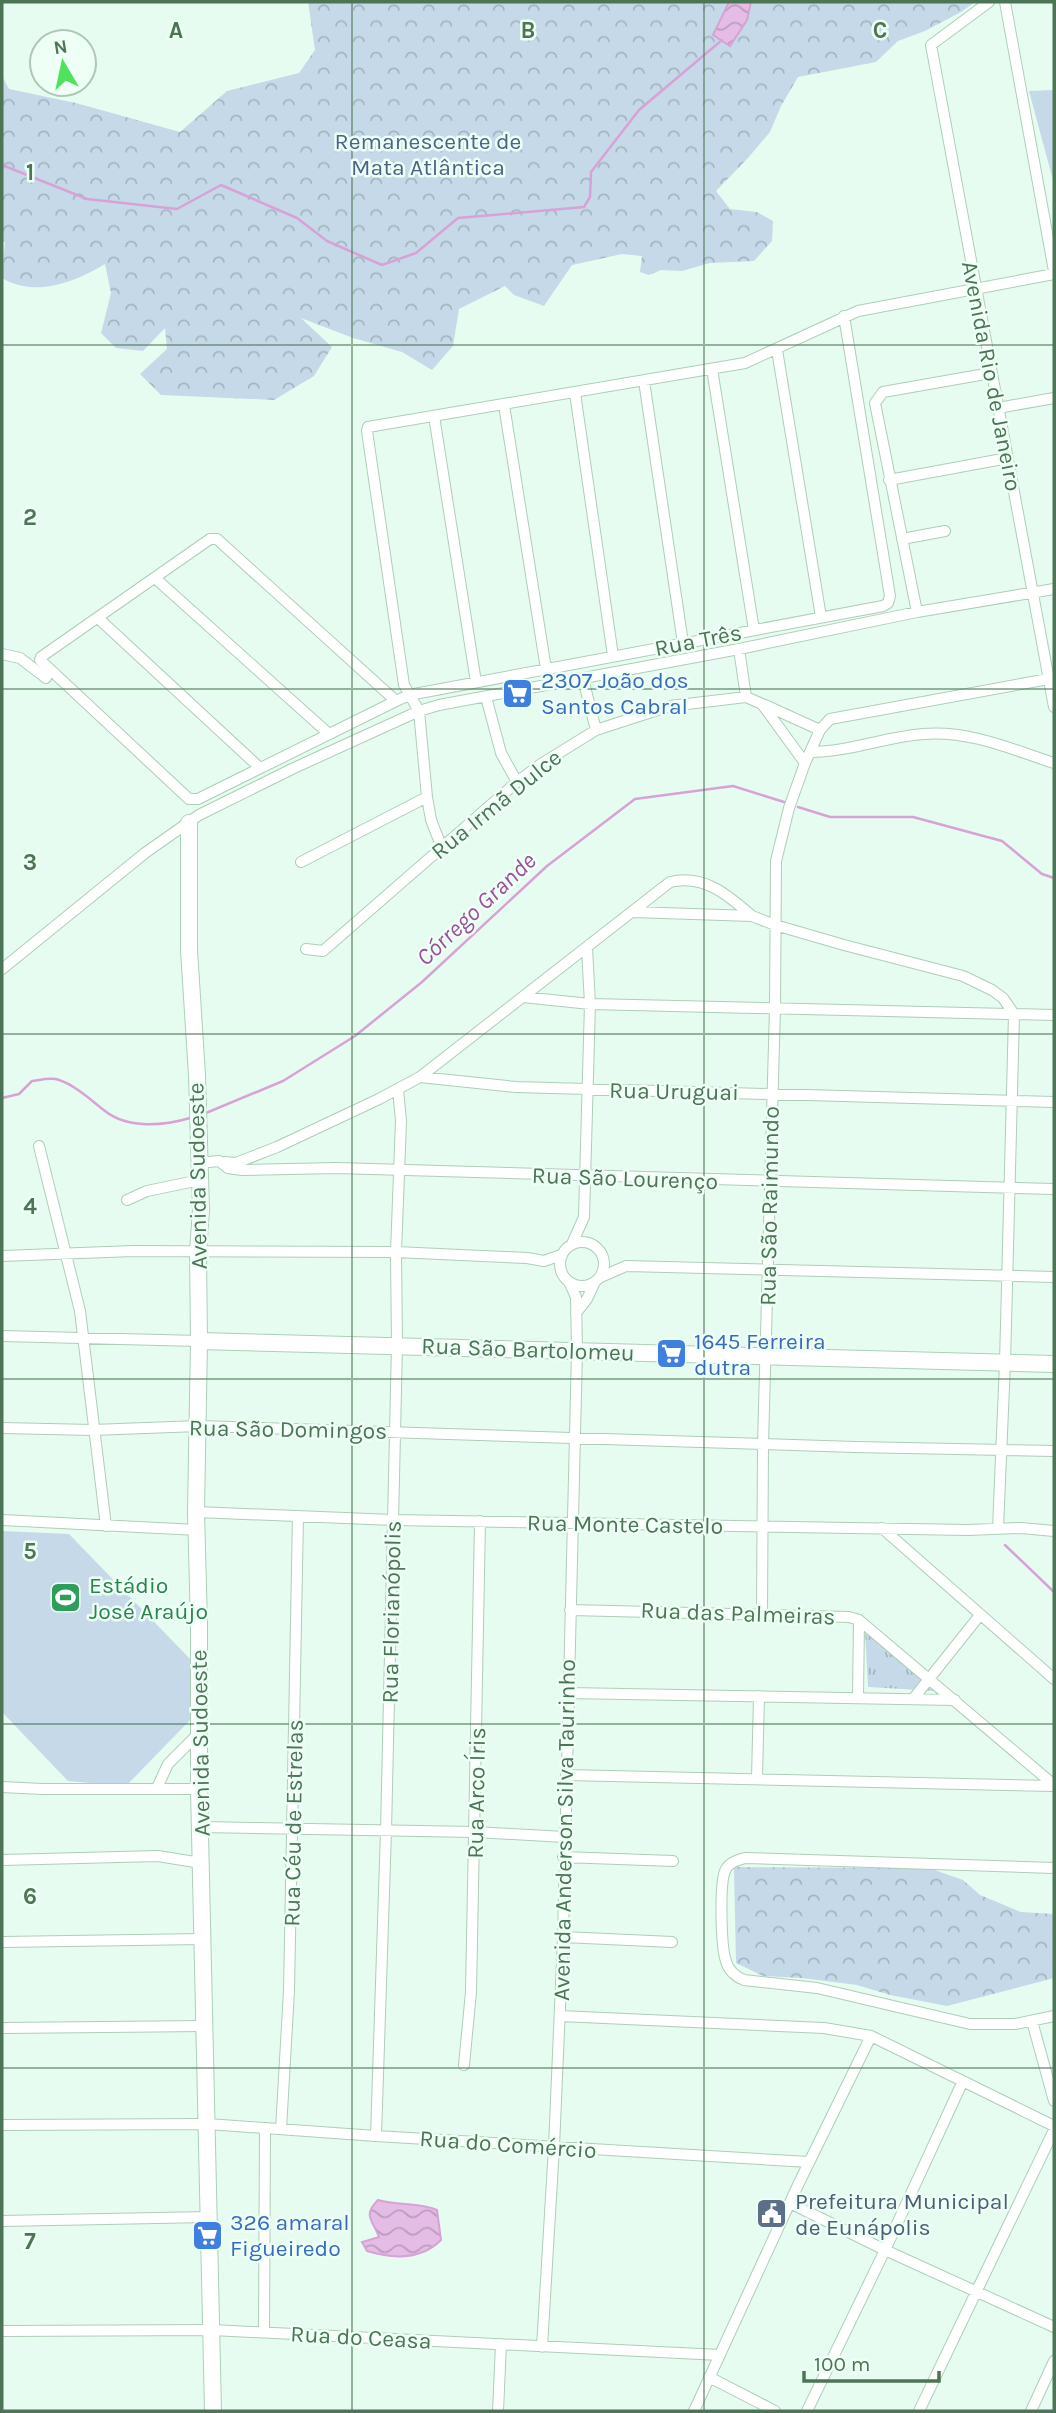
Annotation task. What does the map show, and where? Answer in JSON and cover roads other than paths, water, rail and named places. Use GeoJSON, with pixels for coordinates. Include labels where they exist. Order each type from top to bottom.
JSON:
{"type":"FeatureCollection","features":[{"type":"Feature","properties":{"kind":"street","name":"Avenida Rio de Janeiro"},"geometry":{"type":"LineString","coordinates":[[989,2],[931,44],[991,373],[1052,678],[1054,707]]}},
{"type":"Feature","properties":{"kind":"street"},"geometry":{"type":"LineString","coordinates":[[442,848],[431,820],[427,797],[419,711],[404,685],[367,431],[370,425],[505,405],[746,363],[845,316],[1054,272],[1004,2]]}},
{"type":"Feature","properties":{"kind":"street","name":"Rua Três"},"geometry":{"type":"LineString","coordinates":[[98,618],[41,657],[41,663],[189,799],[198,799],[409,695],[883,606],[888,603],[890,596],[845,316]]}},
{"type":"Feature","properties":{"kind":"street"},"geometry":{"type":"LineString","coordinates":[[777,350],[821,617]]}},
{"type":"Feature","properties":{"kind":"street"},"geometry":{"type":"LineString","coordinates":[[712,369],[754,630]]}},
{"type":"Feature","properties":{"kind":"street"},"geometry":{"type":"LineString","coordinates":[[917,612],[875,402],[884,392],[991,373]]}},
{"type":"Feature","properties":{"kind":"street"},"geometry":{"type":"LineString","coordinates":[[644,381],[683,643]]}},
{"type":"Feature","properties":{"kind":"street"},"geometry":{"type":"LineString","coordinates":[[575,393],[613,656]]}},
{"type":"Feature","properties":{"kind":"street"},"geometry":{"type":"LineString","coordinates":[[998,408],[1054,398]]}},
{"type":"Feature","properties":{"kind":"street"},"geometry":{"type":"LineString","coordinates":[[505,405],[546,669]]}},
{"type":"Feature","properties":{"kind":"street"},"geometry":{"type":"LineString","coordinates":[[434,416],[477,682]]}},
{"type":"Feature","properties":{"kind":"street"},"geometry":{"type":"LineString","coordinates":[[889,480],[1008,458]]}},
{"type":"Feature","properties":{"kind":"street"},"geometry":{"type":"LineString","coordinates":[[902,539],[945,531]]}},
{"type":"Feature","properties":{"kind":"street"},"geometry":{"type":"LineString","coordinates":[[260,768],[98,618],[210,539],[220,540],[396,701]]}},
{"type":"Feature","properties":{"kind":"street"},"geometry":{"type":"LineString","coordinates":[[155,578],[330,734]]}},
{"type":"Feature","properties":{"kind":"street"},"geometry":{"type":"LineString","coordinates":[[2,969],[145,853],[194,819],[294,768],[419,711],[917,612],[1054,589]]}},
{"type":"Feature","properties":{"kind":"street"},"geometry":{"type":"LineString","coordinates":[[739,649],[746,697],[820,730],[830,719],[836,717],[971,695],[1052,678]]}},
{"type":"Feature","properties":{"kind":"street"},"geometry":{"type":"LineString","coordinates":[[2,654],[20,658],[37,670],[194,819]]}},
{"type":"Feature","properties":{"kind":"street"},"geometry":{"type":"LineString","coordinates":[[583,679],[596,730]]}},
{"type":"Feature","properties":{"kind":"street"},"geometry":{"type":"LineString","coordinates":[[486,697],[501,753],[517,782]]}},
{"type":"Feature","properties":{"kind":"street","name":"Rua Irmã Dulce"},"geometry":{"type":"LineString","coordinates":[[306,949],[323,951],[517,782],[596,730],[670,706],[746,697]]}},
{"type":"Feature","properties":{"kind":"street"},"geometry":{"type":"LineString","coordinates":[[762,704],[805,763]]}},
{"type":"Feature","properties":{"kind":"street","name":"Rua São Raimundo"},"geometry":{"type":"LineString","coordinates":[[762,1613],[763,1444],[775,1007],[776,861],[786,818],[820,730]]}},
{"type":"Feature","properties":{"kind":"street"},"geometry":{"type":"LineString","coordinates":[[810,752],[840,751],[920,734],[954,734],[978,738],[1054,764]]}},
{"type":"Feature","properties":{"kind":"street"},"geometry":{"type":"LineString","coordinates":[[301,862],[427,797]]}},
{"type":"Feature","properties":{"kind":"street","name":"Avenida Sudoeste"},"geometry":{"type":"LineString","coordinates":[[194,819],[190,950],[201,1210],[198,1252],[196,1512],[199,1789],[214,2411]]}},
{"type":"Feature","properties":{"kind":"street"},"geometry":{"type":"LineString","coordinates":[[219,1161],[236,1163],[277,1147],[420,1077],[670,882],[691,879],[712,886],[752,916]]}},
{"type":"Feature","properties":{"kind":"street"},"geometry":{"type":"LineString","coordinates":[[633,912],[752,916],[775,925],[963,976],[992,989],[1014,1014],[998,1528]]}},
{"type":"Feature","properties":{"kind":"street"},"geometry":{"type":"LineString","coordinates":[[2,1256],[64,1252],[396,1252],[544,1261],[561,1255],[572,1244],[584,1217],[590,1004],[587,948]]}},
{"type":"Feature","properties":{"kind":"street"},"geometry":{"type":"LineString","coordinates":[[523,997],[590,1004],[1054,1015]]}},
{"type":"Feature","properties":{"kind":"street","name":"Rua Uruguai"},"geometry":{"type":"LineString","coordinates":[[420,1077],[516,1087],[1054,1102]]}},
{"type":"Feature","properties":{"kind":"street","name":"Rua Florianópolis"},"geometry":{"type":"LineString","coordinates":[[376,2136],[397,1345],[396,1252],[401,1121],[398,1089]]}},
{"type":"Feature","properties":{"kind":"street"},"geometry":{"type":"LineString","coordinates":[[39,1146],[75,1287],[84,1338],[106,1526]]}},
{"type":"Feature","properties":{"kind":"street","name":"Rua São Lourenço"},"geometry":{"type":"LineString","coordinates":[[199,1163],[219,1161],[228,1168],[242,1170],[336,1168],[1054,1189]]}},
{"type":"Feature","properties":{"kind":"street"},"geometry":{"type":"LineString","coordinates":[[127,1200],[159,1188],[200,1180]]}},
{"type":"Feature","properties":{"kind":"street"},"geometry":{"type":"LineString","coordinates":[[576,1313],[587,1299],[605,1265],[584,1217]]}},
{"type":"Feature","properties":{"kind":"street"},"geometry":{"type":"LineString","coordinates":[[572,1244],[583,1242],[626,1266],[1054,1277]]}},
{"type":"Feature","properties":{"kind":"street"},"geometry":{"type":"LineString","coordinates":[[561,1255],[559,1265],[562,1275]]}},
{"type":"Feature","properties":{"kind":"street"},"geometry":{"type":"LineString","coordinates":[[527,1258],[562,1275],[570,1284],[580,1287],[626,1266]]}},
{"type":"Feature","properties":{"kind":"street","name":"Avenida Anderson Silva Taurinho"},"geometry":{"type":"LineString","coordinates":[[542,2347],[563,1937],[577,1351],[576,1297],[570,1284]]}},
{"type":"Feature","properties":{"kind":"street","name":"Rua São Bartolomeu"},"geometry":{"type":"LineString","coordinates":[[2,1336],[1054,1364]]}},
{"type":"Feature","properties":{"kind":"street","name":"Rua São Domingos"},"geometry":{"type":"LineString","coordinates":[[2,1428],[93,1430],[198,1426],[1054,1451]]}},
{"type":"Feature","properties":{"kind":"street","name":"Rua Monte Castelo"},"geometry":{"type":"LineString","coordinates":[[196,1512],[572,1524],[968,1530],[998,1528],[1054,1531]]}},
{"type":"Feature","properties":{"kind":"street","name":"Rua Céu de Estrelas"},"geometry":{"type":"LineString","coordinates":[[281,2129],[289,1991],[298,1516]]}},
{"type":"Feature","properties":{"kind":"street"},"geometry":{"type":"LineString","coordinates":[[2,1520],[197,1530]]}},
{"type":"Feature","properties":{"kind":"street","name":"Rua Arco Íris"},"geometry":{"type":"LineString","coordinates":[[464,2065],[471,1992],[480,1521]]}},
{"type":"Feature","properties":{"kind":"street"},"geometry":{"type":"LineString","coordinates":[[883,1528],[1054,1679]]}},
{"type":"Feature","properties":{"kind":"street","name":"Rua das Palmeiras"},"geometry":{"type":"LineString","coordinates":[[570,1610],[849,1616],[859,1620],[956,1700],[1054,1786]]}},
{"type":"Feature","properties":{"kind":"street"},"geometry":{"type":"LineString","coordinates":[[913,1699],[980,1615]]}},
{"type":"Feature","properties":{"kind":"street"},"geometry":{"type":"LineString","coordinates":[[858,1698],[859,1620]]}},
{"type":"Feature","properties":{"kind":"street"},"geometry":{"type":"LineString","coordinates":[[568,1693],[956,1700]]}},
{"type":"Feature","properties":{"kind":"street"},"geometry":{"type":"LineString","coordinates":[[757,1778],[759,1696]]}},
{"type":"Feature","properties":{"kind":"street"},"geometry":{"type":"LineString","coordinates":[[157,1788],[168,1764],[200,1732]]}},
{"type":"Feature","properties":{"kind":"street"},"geometry":{"type":"LineString","coordinates":[[566,1775],[1054,1786]]}},
{"type":"Feature","properties":{"kind":"street"},"geometry":{"type":"LineString","coordinates":[[2,1787],[199,1789]]}},
{"type":"Feature","properties":{"kind":"street"},"geometry":{"type":"LineString","coordinates":[[201,1827],[475,1832],[564,1837]]}},
{"type":"Feature","properties":{"kind":"street"},"geometry":{"type":"LineString","coordinates":[[2,1860],[158,1856],[201,1863]]}},
{"type":"Feature","properties":{"kind":"street"},"geometry":{"type":"LineString","coordinates":[[564,1857],[673,1861]]}},
{"type":"Feature","properties":{"kind":"street"},"geometry":{"type":"LineString","coordinates":[[1054,1868],[745,1858],[731,1863],[726,1869],[722,1884],[724,1955],[728,1967],[738,1977],[758,1982],[817,1988],[970,2024],[993,2025],[1054,2016]]}},
{"type":"Feature","properties":{"kind":"street"},"geometry":{"type":"LineString","coordinates":[[563,1937],[672,1942]]}},
{"type":"Feature","properties":{"kind":"street"},"geometry":{"type":"LineString","coordinates":[[2,1942],[202,1939]]}},
{"type":"Feature","properties":{"kind":"street"},"geometry":{"type":"LineString","coordinates":[[560,2016],[824,2028],[871,2036],[1054,2128],[919,2411]]}},
{"type":"Feature","properties":{"kind":"street"},"geometry":{"type":"LineString","coordinates":[[1032,2021],[1054,2101]]}},
{"type":"Feature","properties":{"kind":"street"},"geometry":{"type":"LineString","coordinates":[[2,2028],[205,2026]]}},
{"type":"Feature","properties":{"kind":"street"},"geometry":{"type":"LineString","coordinates":[[694,2411],[809,2162],[871,2036]]}},
{"type":"Feature","properties":{"kind":"street"},"geometry":{"type":"LineString","coordinates":[[807,2411],[886,2250],[962,2083]]}},
{"type":"Feature","properties":{"kind":"street","name":"Rua do Comércio"},"geometry":{"type":"LineString","coordinates":[[2,2126],[208,2124],[809,2162]]}},
{"type":"Feature","properties":{"kind":"street"},"geometry":{"type":"LineString","coordinates":[[264,2332],[265,2129]]}},
{"type":"Feature","properties":{"kind":"street"},"geometry":{"type":"LineString","coordinates":[[790,2203],[1054,2327]]}},
{"type":"Feature","properties":{"kind":"street"},"geometry":{"type":"LineString","coordinates":[[2,2221],[209,2217]]}},
{"type":"Feature","properties":{"kind":"street","name":"Rua do Ceasa"},"geometry":{"type":"LineString","coordinates":[[2,2331],[212,2330],[720,2355]]}},
{"type":"Feature","properties":{"kind":"street"},"geometry":{"type":"LineString","coordinates":[[498,2411],[501,2344]]}},
{"type":"Feature","properties":{"kind":"street"},"geometry":{"type":"LineString","coordinates":[[1031,2411],[1054,2361]]}},
{"type":"Feature","properties":{"kind":"street"},"geometry":{"type":"LineString","coordinates":[[709,2376],[775,2411]]}},
{"type":"Feature","properties":{"kind":"water"},"geometry":{"type":"Polygon","coordinates":[[[729,2],[751,2],[747,20],[730,46],[713,35],[729,2]]]}},
{"type":"Feature","properties":{"kind":"water"},"geometry":{"type":"Polygon","coordinates":[[[378,2200],[437,2210],[441,2240],[425,2251],[406,2256],[367,2251],[362,2242],[379,2237],[370,2214],[378,2200]]]}},
{"type":"Feature","properties":{"kind":"waterway"},"geometry":{"type":"LineString","coordinates":[[2,165],[87,199],[177,209],[221,185],[297,218],[327,241],[382,265],[416,253],[458,218],[584,207],[590,197],[591,172],[639,110],[722,40]]}},
{"type":"Feature","properties":{"kind":"waterway","name":"Córrego Grande"},"geometry":{"type":"LineString","coordinates":[[206,1113],[283,1081],[355,1036],[422,982],[547,866],[635,799],[733,786],[784,802]]}},
{"type":"Feature","properties":{"kind":"waterway","name":"Córrego Grande"},"geometry":{"type":"LineString","coordinates":[[798,807],[830,817],[913,817],[1002,841],[1042,874],[1054,878]]}},
{"type":"Feature","properties":{"kind":"waterway","name":"Córrego Grande"},"geometry":{"type":"LineString","coordinates":[[2,1098],[19,1094],[32,1081],[53,1079],[71,1086],[114,1117],[124,1121],[157,1124],[190,1118]]}},
{"type":"Feature","properties":{"kind":"waterway"},"geometry":{"type":"LineString","coordinates":[[1005,1545],[1054,1592]]}},
{"type":"Feature","properties":{"kind":"place","name":"2307 João dos Santos Cabral"},"geometry":{"type":"Point","coordinates":[518,693]}},
{"type":"Feature","properties":{"kind":"place","name":"1645 Ferreira dutra"},"geometry":{"type":"Point","coordinates":[671,1354]}},
{"type":"Feature","properties":{"kind":"place","name":"Estádio José Araújo"},"geometry":{"type":"Point","coordinates":[66,1598]}},
{"type":"Feature","properties":{"kind":"place","name":"Prefeitura Municipal de Eunápolis"},"geometry":{"type":"Point","coordinates":[772,2214]}},
{"type":"Feature","properties":{"kind":"place","name":"326 amaral Figueiredo"},"geometry":{"type":"Point","coordinates":[207,2235]}},
{"type":"Feature","properties":{"kind":"park label","name":"Remanescente de Mata Atlântica"},"geometry":{"type":"Point","coordinates":[428,154]}}]}
